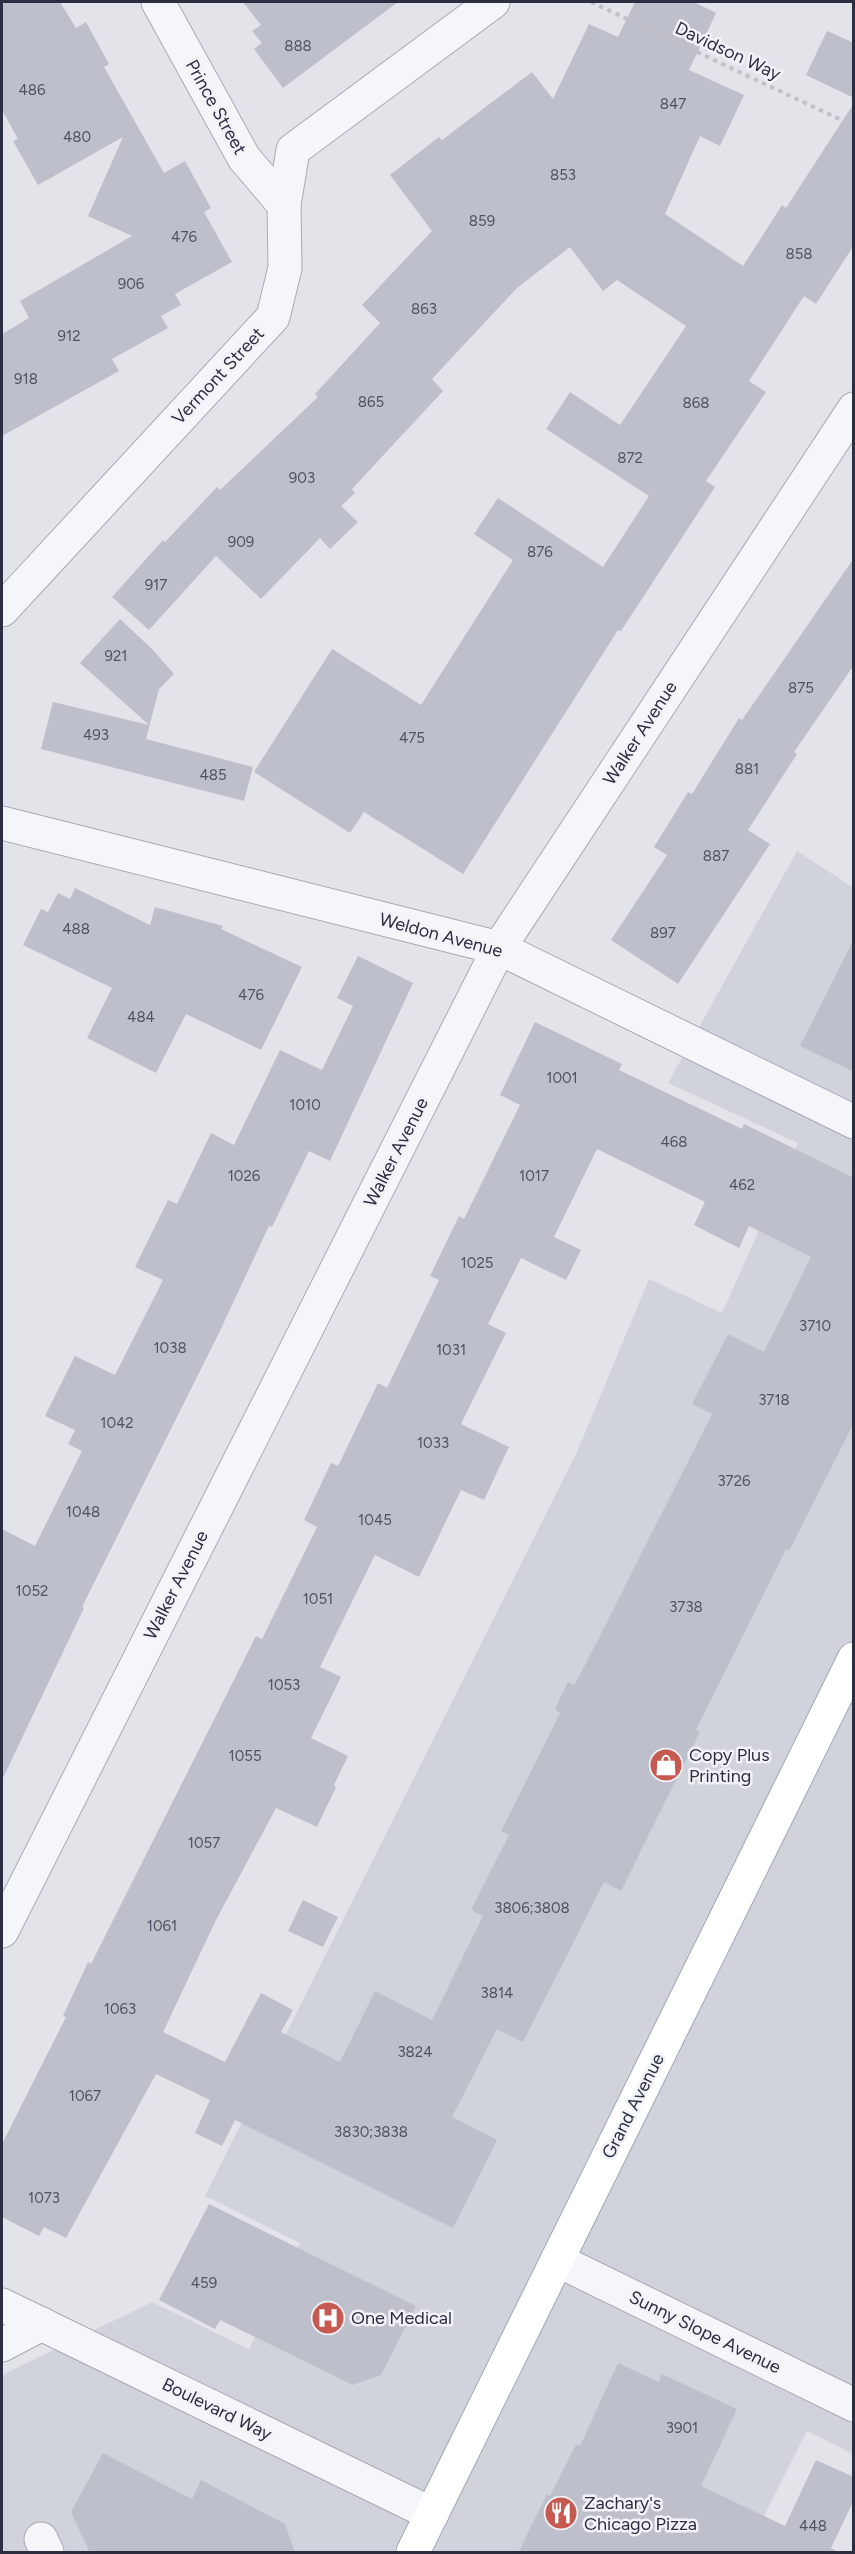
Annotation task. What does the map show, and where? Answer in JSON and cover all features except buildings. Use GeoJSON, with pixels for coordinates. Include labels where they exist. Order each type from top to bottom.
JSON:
{"type":"FeatureCollection","features":[{"type":"Feature","properties":{"kind":"main road","name":"Grand Avenue"},"geometry":{"type":"LineString","coordinates":[[413,2553],[854,1659]]}},
{"type":"Feature","properties":{"kind":"street","name":"Prince Street"},"geometry":{"type":"LineString","coordinates":[[158,2],[244,158],[284,205]]}},
{"type":"Feature","properties":{"kind":"street","name":"Vermont Street"},"geometry":{"type":"LineString","coordinates":[[2,610],[273,317],[285,268],[284,205],[293,150],[493,2]]}},
{"type":"Feature","properties":{"kind":"street","name":"Walker Avenue"},"geometry":{"type":"LineString","coordinates":[[2,1931],[499,948],[854,409]]}},
{"type":"Feature","properties":{"kind":"street","name":"Weldon Avenue"},"geometry":{"type":"LineString","coordinates":[[2,823],[499,948],[854,1122]]}},
{"type":"Feature","properties":{"kind":"street","name":"Sunny Slope Avenue"},"geometry":{"type":"LineString","coordinates":[[557,2259],[854,2405]]}},
{"type":"Feature","properties":{"kind":"street","name":"Boulevard Way"},"geometry":{"type":"LineString","coordinates":[[2,2305],[432,2514]]}},
{"type":"Feature","properties":{"kind":"street"},"geometry":{"type":"LineString","coordinates":[[2,2345],[42,2324]]}},
{"type":"Feature","properties":{"kind":"path","name":"Davidson Way"},"geometry":{"type":"LineString","coordinates":[[591,2],[854,126]]}},
{"type":"Feature","properties":{"kind":"shaded area"},"geometry":{"type":"Polygon","coordinates":[[[797,851],[854,888],[853,2454],[807,2431],[746,2552],[2,2552],[2,2375],[152,2302],[249,2349],[300,2243],[205,2196],[577,1452],[649,1279],[722,1313],[798,1143],[668,1083],[797,851]]]}},
{"type":"Feature","properties":{"kind":"place","name":"Copy Plus Printing"},"geometry":{"type":"Point","coordinates":[666,1765]}},
{"type":"Feature","properties":{"kind":"place","name":"One Medical"},"geometry":{"type":"Point","coordinates":[328,2318]}},
{"type":"Feature","properties":{"kind":"place","name":"Zachary's Chicago Pizza"},"geometry":{"type":"Point","coordinates":[561,2513]}}]}
